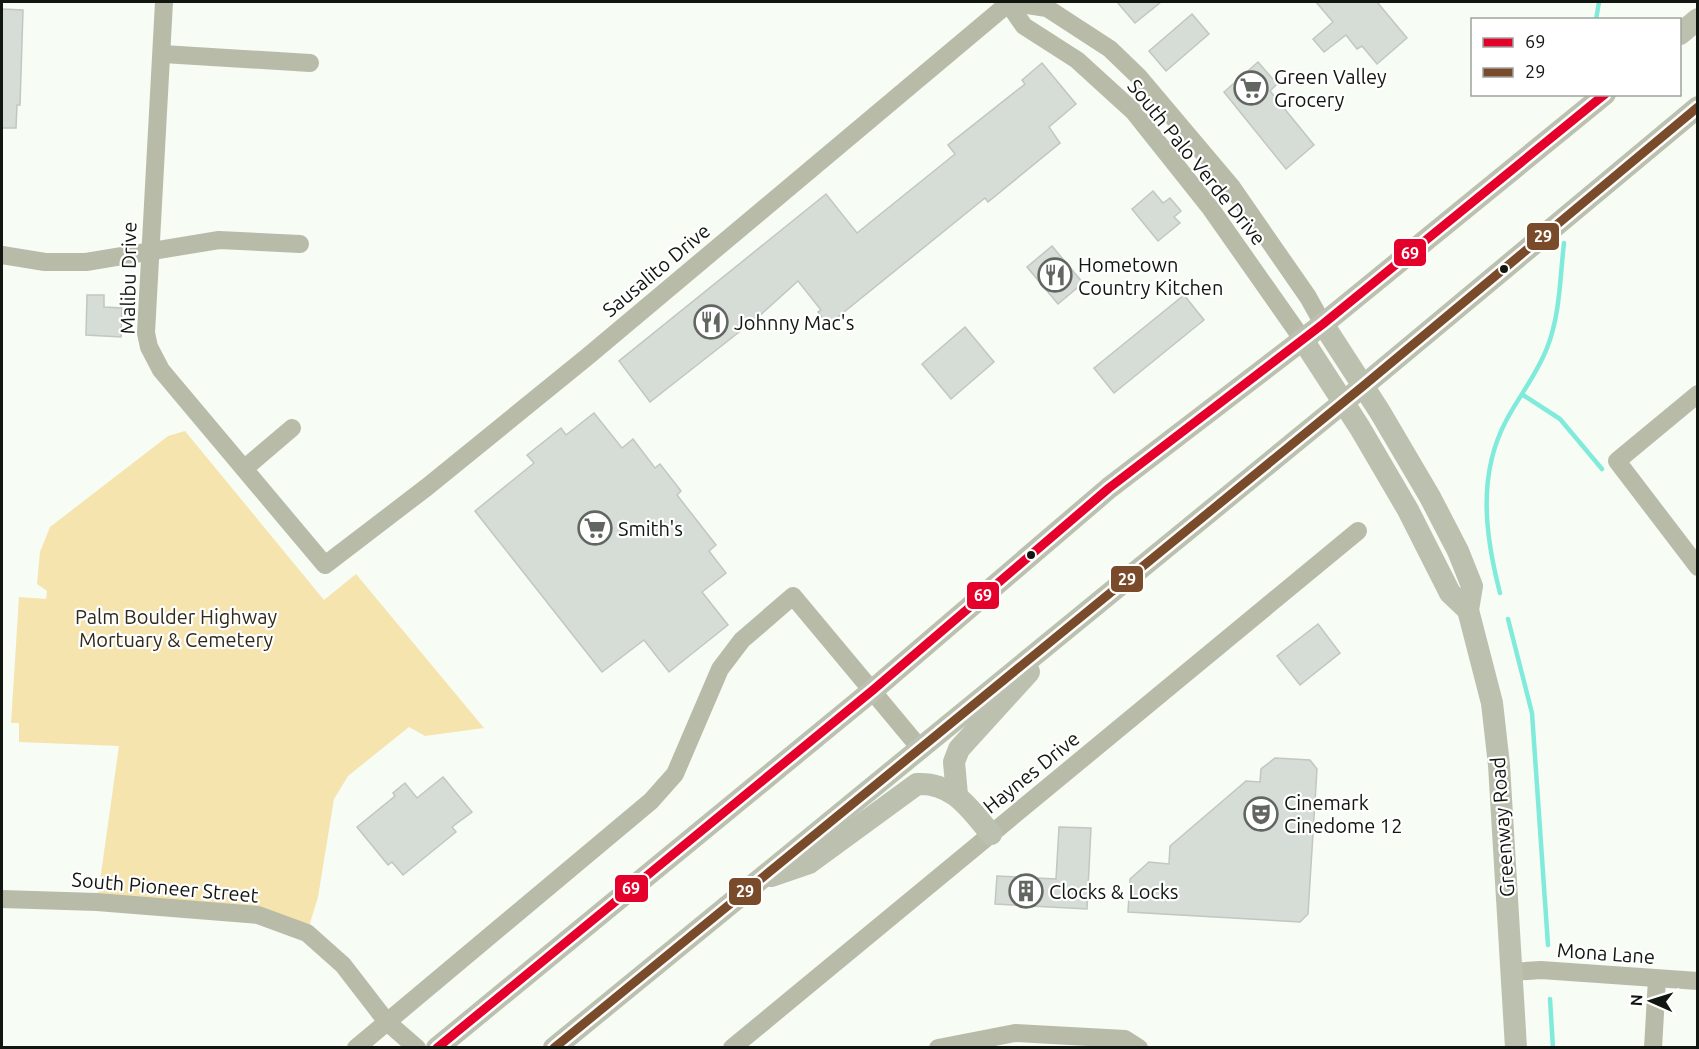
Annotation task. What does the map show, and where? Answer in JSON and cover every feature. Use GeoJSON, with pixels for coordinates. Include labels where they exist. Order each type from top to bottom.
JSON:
{"type":"FeatureCollection","features":[{"type":"Feature","properties":{"kind":"main road"},"geometry":{"type":"LineString","coordinates":[[1681,33],[1698,20]]}},
{"type":"Feature","properties":{"kind":"main road"},"geometry":{"type":"LineString","coordinates":[[437,1047],[873,690],[1109,488],[1303,340],[1603,96]]}},
{"type":"Feature","properties":{"kind":"main road"},"geometry":{"type":"LineString","coordinates":[[554,1047],[1343,403],[1698,107]]}},
{"type":"Feature","properties":{"kind":"main road","name":"Greenway Road"},"geometry":{"type":"LineString","coordinates":[[1323,324],[1430,497],[1458,551],[1472,586],[1468,610],[1492,703],[1499,765],[1516,1047]]}},
{"type":"Feature","properties":{"kind":"main road","name":"Greenway Road"},"geometry":{"type":"LineString","coordinates":[[1303,340],[1408,510],[1450,594],[1468,610]]}},
{"type":"Feature","properties":{"kind":"main road"},"geometry":{"type":"LineString","coordinates":[[957,795],[954,762],[959,749],[1025,677],[1065,628]]}},
{"type":"Feature","properties":{"kind":"main road"},"geometry":{"type":"LineString","coordinates":[[755,882],[809,863],[917,784],[931,783],[957,795],[991,834]]}},
{"type":"Feature","properties":{"kind":"street","name":"Malibu Drive"},"geometry":{"type":"LineString","coordinates":[[164,2],[163,54],[149,250],[146,333],[149,347],[161,370],[325,565]]}},
{"type":"Feature","properties":{"kind":"street","name":"South Palo Verde Drive"},"geometry":{"type":"LineString","coordinates":[[1008,2],[1047,8],[1110,50],[1156,97],[1231,186],[1308,297],[1323,324]]}},
{"type":"Feature","properties":{"kind":"street","name":"South Palo Verde Drive"},"geometry":{"type":"LineString","coordinates":[[1008,2],[1024,26],[1077,60],[1133,111],[1211,209],[1303,340]]}},
{"type":"Feature","properties":{"kind":"street","name":"Sausalito Drive"},"geometry":{"type":"LineString","coordinates":[[325,565],[587,357],[1008,2]]}},
{"type":"Feature","properties":{"kind":"street"},"geometry":{"type":"LineString","coordinates":[[163,54],[310,63]]}},
{"type":"Feature","properties":{"kind":"street"},"geometry":{"type":"LineString","coordinates":[[1133,111],[1156,97]]}},
{"type":"Feature","properties":{"kind":"street"},"geometry":{"type":"LineString","coordinates":[[2,255],[45,262],[86,261],[219,240],[300,244]]}},
{"type":"Feature","properties":{"kind":"street"},"geometry":{"type":"LineString","coordinates":[[1698,394],[1617,461],[1698,567]]}},
{"type":"Feature","properties":{"kind":"street"},"geometry":{"type":"LineString","coordinates":[[245,468],[292,428]]}},
{"type":"Feature","properties":{"kind":"street","name":"Haynes Drive"},"geometry":{"type":"LineString","coordinates":[[732,1047],[1358,531]]}},
{"type":"Feature","properties":{"kind":"street"},"geometry":{"type":"LineString","coordinates":[[356,1047],[651,801],[675,774],[720,669],[742,640],[793,596],[919,747]]}},
{"type":"Feature","properties":{"kind":"street","name":"South Pioneer Street"},"geometry":{"type":"LineString","coordinates":[[2,899],[97,902],[258,915],[307,933],[343,965],[387,1022],[417,1047]]}},
{"type":"Feature","properties":{"kind":"street","name":"Mona Lane"},"geometry":{"type":"LineString","coordinates":[[1511,972],[1540,970],[1698,981]]}},
{"type":"Feature","properties":{"kind":"street"},"geometry":{"type":"LineString","coordinates":[[1653,1047],[1657,979]]}},
{"type":"Feature","properties":{"kind":"street"},"geometry":{"type":"LineString","coordinates":[[938,1047],[1015,1033],[1125,1039],[1139,1047]]}},
{"type":"Feature","properties":{"kind":"green space","name":"Palm Boulder Highway Mortuary & Cemetery"},"geometry":{"type":"Polygon","coordinates":[[[185,431],[324,600],[356,574],[484,728],[425,736],[409,727],[348,776],[334,799],[318,897],[307,933],[258,915],[97,902],[119,746],[19,742],[19,723],[11,723],[19,597],[46,599],[47,591],[37,584],[40,552],[50,527],[168,436],[185,431]]]}},
{"type":"Feature","properties":{"kind":"building"},"geometry":{"type":"Polygon","coordinates":[[[1117,2],[1161,2],[1135,23],[1117,2]]]}},
{"type":"Feature","properties":{"kind":"building"},"geometry":{"type":"Polygon","coordinates":[[[1316,2],[1377,2],[1407,38],[1377,64],[1362,46],[1357,49],[1346,35],[1324,52],[1313,39],[1333,22],[1316,2]]]}},
{"type":"Feature","properties":{"kind":"building"},"geometry":{"type":"Polygon","coordinates":[[[2,9],[23,10],[20,105],[17,105],[16,128],[2,128],[2,9]]]}},
{"type":"Feature","properties":{"kind":"building"},"geometry":{"type":"Polygon","coordinates":[[[1192,14],[1209,34],[1166,71],[1149,51],[1192,14]]]}},
{"type":"Feature","properties":{"kind":"building"},"geometry":{"type":"Polygon","coordinates":[[[1258,62],[1277,84],[1270,91],[1314,145],[1286,169],[1224,92],[1258,62]]]}},
{"type":"Feature","properties":{"kind":"building"},"geometry":{"type":"Polygon","coordinates":[[[1042,63],[1076,104],[1049,127],[1060,143],[988,202],[985,198],[828,325],[818,312],[821,310],[798,281],[757,318],[650,402],[619,361],[826,194],[857,233],[955,154],[948,145],[1025,84],[1022,80],[1042,63]]]}},
{"type":"Feature","properties":{"kind":"building"},"geometry":{"type":"Polygon","coordinates":[[[1153,191],[1163,203],[1170,198],[1181,211],[1174,217],[1180,223],[1158,241],[1132,209],[1153,191]]]}},
{"type":"Feature","properties":{"kind":"building","name":"Hometown Country Kitchen"},"geometry":{"type":"Polygon","coordinates":[[[1052,246],[1083,283],[1058,304],[1027,267],[1052,246]]]}},
{"type":"Feature","properties":{"kind":"building"},"geometry":{"type":"Polygon","coordinates":[[[87,295],[104,295],[104,307],[122,308],[121,337],[86,335],[87,295]]]}},
{"type":"Feature","properties":{"kind":"building"},"geometry":{"type":"Polygon","coordinates":[[[1184,295],[1204,320],[1114,393],[1094,368],[1184,295]]]}},
{"type":"Feature","properties":{"kind":"building"},"geometry":{"type":"Polygon","coordinates":[[[965,327],[994,362],[951,399],[922,364],[965,327]]]}},
{"type":"Feature","properties":{"kind":"building","name":"Smith's"},"geometry":{"type":"Polygon","coordinates":[[[594,413],[622,448],[633,439],[655,468],[660,464],[681,491],[677,495],[716,545],[709,551],[726,573],[702,592],[728,625],[669,672],[644,640],[602,672],[475,511],[534,463],[527,455],[561,428],[566,435],[594,413]]]}},
{"type":"Feature","properties":{"kind":"building"},"geometry":{"type":"Polygon","coordinates":[[[1318,624],[1340,653],[1300,685],[1277,656],[1318,624]]]}},
{"type":"Feature","properties":{"kind":"building","name":"Cinemark Cinedome 12"},"geometry":{"type":"Polygon","coordinates":[[[1275,758],[1310,760],[1317,769],[1308,914],[1300,922],[1128,912],[1130,879],[1149,862],[1169,864],[1170,846],[1246,781],[1260,782],[1261,769],[1275,758]]]}},
{"type":"Feature","properties":{"kind":"building"},"geometry":{"type":"Polygon","coordinates":[[[443,777],[472,812],[452,827],[456,832],[403,875],[392,862],[388,865],[357,827],[395,796],[393,793],[405,783],[417,798],[443,777]]]}},
{"type":"Feature","properties":{"kind":"building"},"geometry":{"type":"Polygon","coordinates":[[[1059,827],[1091,828],[1087,909],[995,904],[997,876],[1056,879],[1059,827]]]}},
{"type":"Feature","properties":{"kind":"waterway"},"geometry":{"type":"LineString","coordinates":[[1596,18],[1599,2]]}},
{"type":"Feature","properties":{"kind":"waterway"},"geometry":{"type":"LineString","coordinates":[[1500,593],[1488,527],[1487,505],[1491,461],[1497,440],[1507,419],[1547,348],[1557,310],[1564,243]]}},
{"type":"Feature","properties":{"kind":"waterway"},"geometry":{"type":"LineString","coordinates":[[1523,395],[1560,419],[1602,469]]}},
{"type":"Feature","properties":{"kind":"waterway"},"geometry":{"type":"LineString","coordinates":[[1508,619],[1532,713],[1548,945]]}},
{"type":"Feature","properties":{"kind":"waterway"},"geometry":{"type":"LineString","coordinates":[[1550,999],[1553,1048]]}},
{"type":"Feature","properties":{"kind":"transit line","name":"69"},"geometry":{"type":"LineString","coordinates":[[437,1048],[873,690],[1109,488],[1323,324],[1603,96]]}},
{"type":"Feature","properties":{"kind":"transit line","name":"29"},"geometry":{"type":"LineString","coordinates":[[554,1048],[1362,387],[1698,107]]}},
{"type":"Feature","properties":{"kind":"place","name":"Green Valley Grocery"},"geometry":{"type":"Point","coordinates":[1251,88]}},
{"type":"Feature","properties":{"kind":"place","name":"Hometown Country Kitchen"},"geometry":{"type":"Point","coordinates":[1055,275]}},
{"type":"Feature","properties":{"kind":"place","name":"Johnny Mac's"},"geometry":{"type":"Point","coordinates":[711,322]}},
{"type":"Feature","properties":{"kind":"place","name":"Smith's"},"geometry":{"type":"Point","coordinates":[595,528]}},
{"type":"Feature","properties":{"kind":"place","name":"Cinemark Cinedome 12"},"geometry":{"type":"Point","coordinates":[1261,814]}},
{"type":"Feature","properties":{"kind":"place","name":"Clocks & Locks"},"geometry":{"type":"Point","coordinates":[1026,891]}}]}
